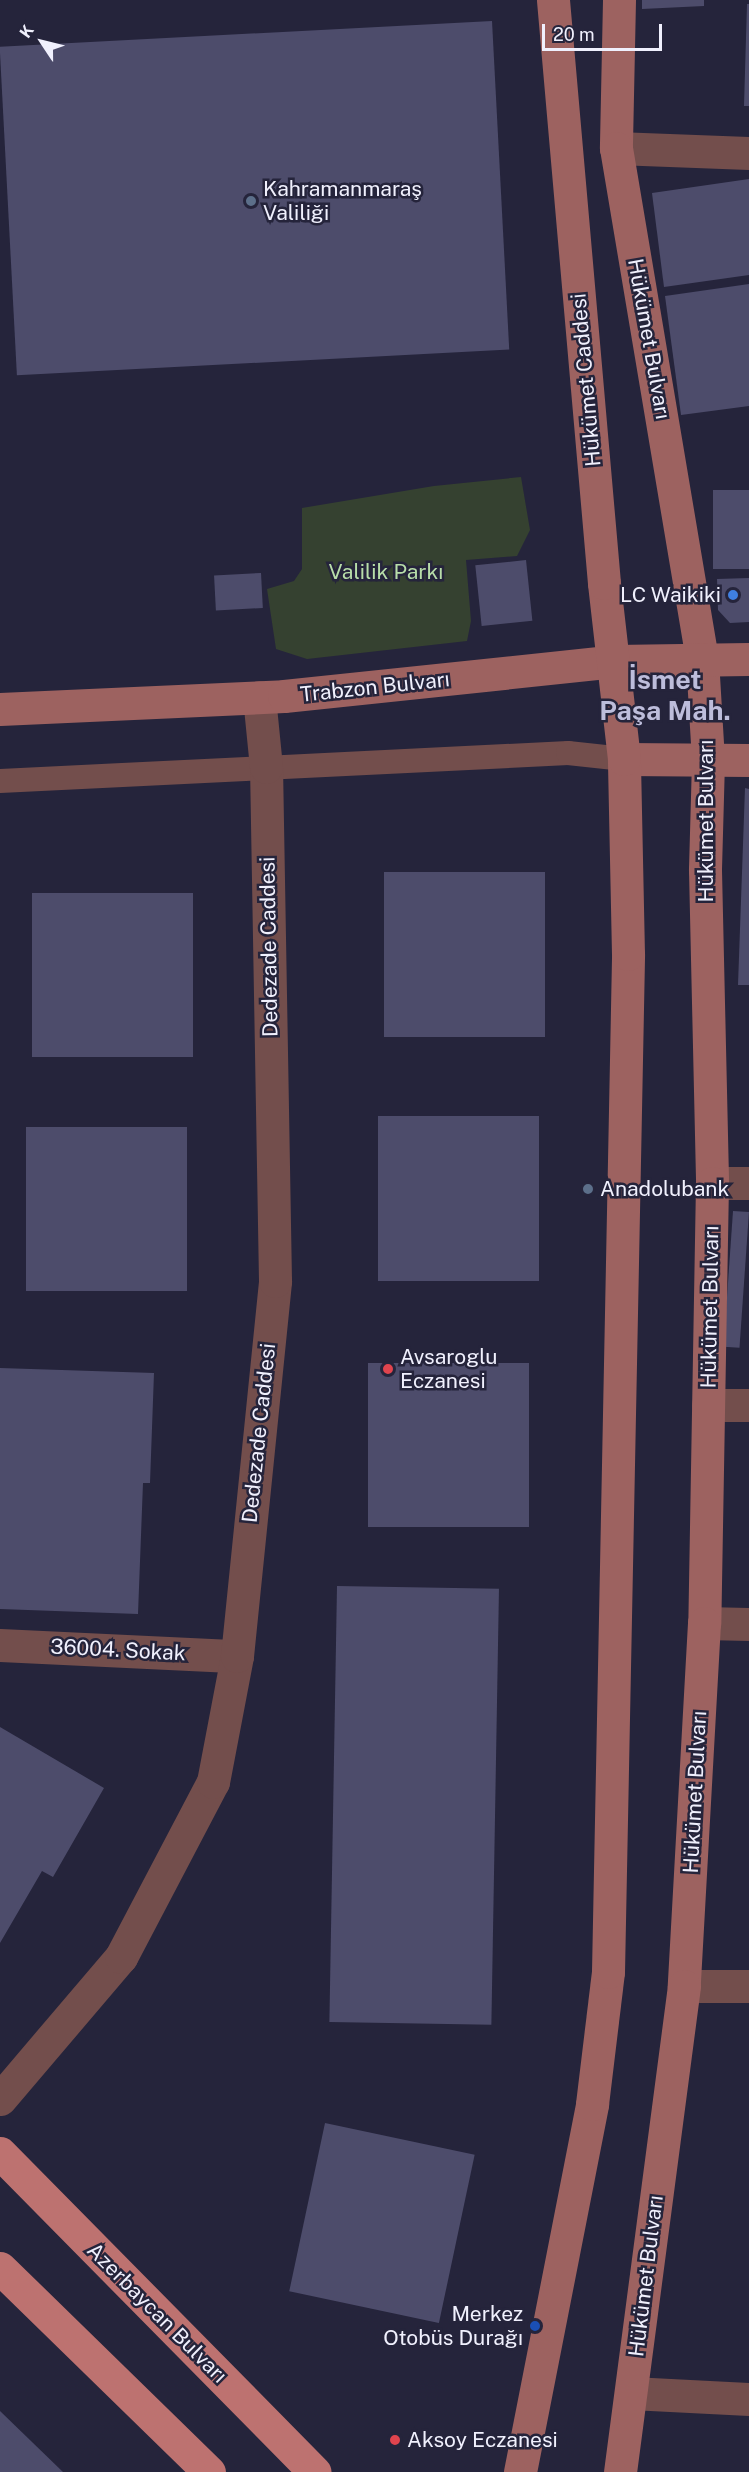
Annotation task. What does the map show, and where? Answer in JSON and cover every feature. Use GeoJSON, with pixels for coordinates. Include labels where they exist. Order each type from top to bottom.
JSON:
{"type":"FeatureCollection","features":[{"type":"Feature","properties":{"kind":"main road","name":"Hükümet Caddesi"},"geometry":{"type":"LineString","coordinates":[[554,0],[604,583],[615,661],[624,759]]}},
{"type":"Feature","properties":{"kind":"main road","name":"Hükümet Bulvarı"},"geometry":{"type":"LineString","coordinates":[[619,0],[616,148],[702,659],[708,761],[705,870],[712,1183],[704,1623],[684,1986],[621,2472]]}},
{"type":"Feature","properties":{"kind":"main road","name":"Trabzon Bulvarı"},"geometry":{"type":"LineString","coordinates":[[0,709],[259,697],[615,661],[749,659]]}},
{"type":"Feature","properties":{"kind":"main road"},"geometry":{"type":"LineString","coordinates":[[520,2472],[592,2104],[608,1972],[628,954],[624,759],[749,760]]}},
{"type":"Feature","properties":{"kind":"main road","name":"Azerbaycan Bulvarı"},"geometry":{"type":"LineString","coordinates":[[0,2153],[315,2472]]}},
{"type":"Feature","properties":{"kind":"main road"},"geometry":{"type":"LineString","coordinates":[[0,2268],[209,2472]]}},
{"type":"Feature","properties":{"kind":"street"},"geometry":{"type":"LineString","coordinates":[[616,148],[749,153]]}},
{"type":"Feature","properties":{"kind":"street","name":"Dedezade Caddesi"},"geometry":{"type":"LineString","coordinates":[[0,2099],[121,1957],[213,1782],[237,1656],[275,1281],[266,767],[259,697]]}},
{"type":"Feature","properties":{"kind":"street"},"geometry":{"type":"LineString","coordinates":[[0,781],[568,753],[624,759]]}},
{"type":"Feature","properties":{"kind":"street"},"geometry":{"type":"LineString","coordinates":[[712,1183],[749,1183]]}},
{"type":"Feature","properties":{"kind":"street"},"geometry":{"type":"LineString","coordinates":[[708,1405],[749,1405]]}},
{"type":"Feature","properties":{"kind":"street"},"geometry":{"type":"LineString","coordinates":[[704,1623],[749,1624]]}},
{"type":"Feature","properties":{"kind":"street","name":"36004. Sokak"},"geometry":{"type":"LineString","coordinates":[[0,1645],[237,1656]]}},
{"type":"Feature","properties":{"kind":"street"},"geometry":{"type":"LineString","coordinates":[[684,1986],[749,1986]]}},
{"type":"Feature","properties":{"kind":"street"},"geometry":{"type":"LineString","coordinates":[[631,2393],[749,2399]]}},
{"type":"Feature","properties":{"kind":"green space","name":"Valilik Parkı"},"geometry":{"type":"Polygon","coordinates":[[[521,477],[530,530],[517,556],[466,560],[471,621],[467,641],[307,659],[276,649],[267,589],[294,581],[302,569],[302,508],[434,486],[521,477]]]}},
{"type":"Feature","properties":{"kind":"building"},"geometry":{"type":"Polygon","coordinates":[[[642,0],[704,0],[704,6],[642,9],[642,0]]]}},
{"type":"Feature","properties":{"kind":"building"},"geometry":{"type":"Polygon","coordinates":[[[747,4],[749,4],[749,106],[744,106],[747,4]]]}},
{"type":"Feature","properties":{"kind":"building","name":"Kahramanmaraş Valiliği"},"geometry":{"type":"Polygon","coordinates":[[[492,21],[509,350],[17,375],[0,47],[492,21]]]}},
{"type":"Feature","properties":{"kind":"building"},"geometry":{"type":"Polygon","coordinates":[[[749,179],[749,275],[664,287],[652,193],[749,179]]]}},
{"type":"Feature","properties":{"kind":"building"},"geometry":{"type":"Polygon","coordinates":[[[749,284],[749,406],[681,415],[665,296],[749,284]]]}},
{"type":"Feature","properties":{"kind":"building"},"geometry":{"type":"Polygon","coordinates":[[[713,490],[749,490],[749,569],[713,569],[713,490]]]}},
{"type":"Feature","properties":{"kind":"building"},"geometry":{"type":"Polygon","coordinates":[[[526,560],[532,621],[482,626],[475,565],[526,560]]]}},
{"type":"Feature","properties":{"kind":"building"},"geometry":{"type":"Polygon","coordinates":[[[261,573],[263,608],[216,610],[214,575],[261,573]]]}},
{"type":"Feature","properties":{"kind":"building","name":"LC Waikiki"},"geometry":{"type":"Polygon","coordinates":[[[749,578],[749,622],[730,623],[718,610],[717,579],[749,578]]]}},
{"type":"Feature","properties":{"kind":"building"},"geometry":{"type":"Polygon","coordinates":[[[745,788],[749,789],[749,985],[738,985],[745,788]]]}},
{"type":"Feature","properties":{"kind":"building"},"geometry":{"type":"Polygon","coordinates":[[[384,872],[545,872],[545,1037],[384,1037],[384,872]]]}},
{"type":"Feature","properties":{"kind":"building"},"geometry":{"type":"Polygon","coordinates":[[[32,893],[193,893],[193,1057],[32,1057],[32,893]]]}},
{"type":"Feature","properties":{"kind":"building"},"geometry":{"type":"Polygon","coordinates":[[[378,1116],[539,1116],[539,1281],[378,1281],[378,1116]]]}},
{"type":"Feature","properties":{"kind":"building"},"geometry":{"type":"Polygon","coordinates":[[[26,1127],[187,1127],[187,1291],[26,1291],[26,1127]]]}},
{"type":"Feature","properties":{"kind":"building"},"geometry":{"type":"Polygon","coordinates":[[[733,1211],[749,1212],[739,1348],[724,1347],[733,1211]]]}},
{"type":"Feature","properties":{"kind":"building"},"geometry":{"type":"Polygon","coordinates":[[[368,1363],[529,1363],[529,1527],[368,1527],[368,1363]]]}},
{"type":"Feature","properties":{"kind":"building"},"geometry":{"type":"Polygon","coordinates":[[[0,1368],[154,1373],[150,1483],[143,1483],[138,1614],[0,1609],[0,1368]]]}},
{"type":"Feature","properties":{"kind":"building"},"geometry":{"type":"Polygon","coordinates":[[[337,1586],[499,1589],[491,2025],[329,2022],[337,1586]]]}},
{"type":"Feature","properties":{"kind":"building"},"geometry":{"type":"Polygon","coordinates":[[[0,1727],[104,1788],[53,1877],[42,1871],[0,1943],[0,1727]]]}},
{"type":"Feature","properties":{"kind":"building"},"geometry":{"type":"Polygon","coordinates":[[[325,2123],[475,2155],[439,2323],[289,2291],[325,2123]]]}},
{"type":"Feature","properties":{"kind":"building"},"geometry":{"type":"Polygon","coordinates":[[[0,2411],[63,2472],[0,2472],[0,2411]]]}},
{"type":"Feature","properties":{"kind":"place","name":"Kahramanmaraş Valiliği"},"geometry":{"type":"Point","coordinates":[251,201]}},
{"type":"Feature","properties":{"kind":"place","name":"LC Waikiki"},"geometry":{"type":"Point","coordinates":[733,595]}},
{"type":"Feature","properties":{"kind":"place","name":"Anadolubank"},"geometry":{"type":"Point","coordinates":[588,1189]}},
{"type":"Feature","properties":{"kind":"place","name":"Avsaroglu Eczanesi"},"geometry":{"type":"Point","coordinates":[388,1369]}},
{"type":"Feature","properties":{"kind":"place","name":"Merkez Otobüs Durağı"},"geometry":{"type":"Point","coordinates":[535,2326]}},
{"type":"Feature","properties":{"kind":"place","name":"Aksoy Eczanesi"},"geometry":{"type":"Point","coordinates":[395,2440]}},
{"type":"Feature","properties":{"kind":"district","name":"İsmet Paşa Mah."},"geometry":{"type":"Point","coordinates":[665,694]}}]}
